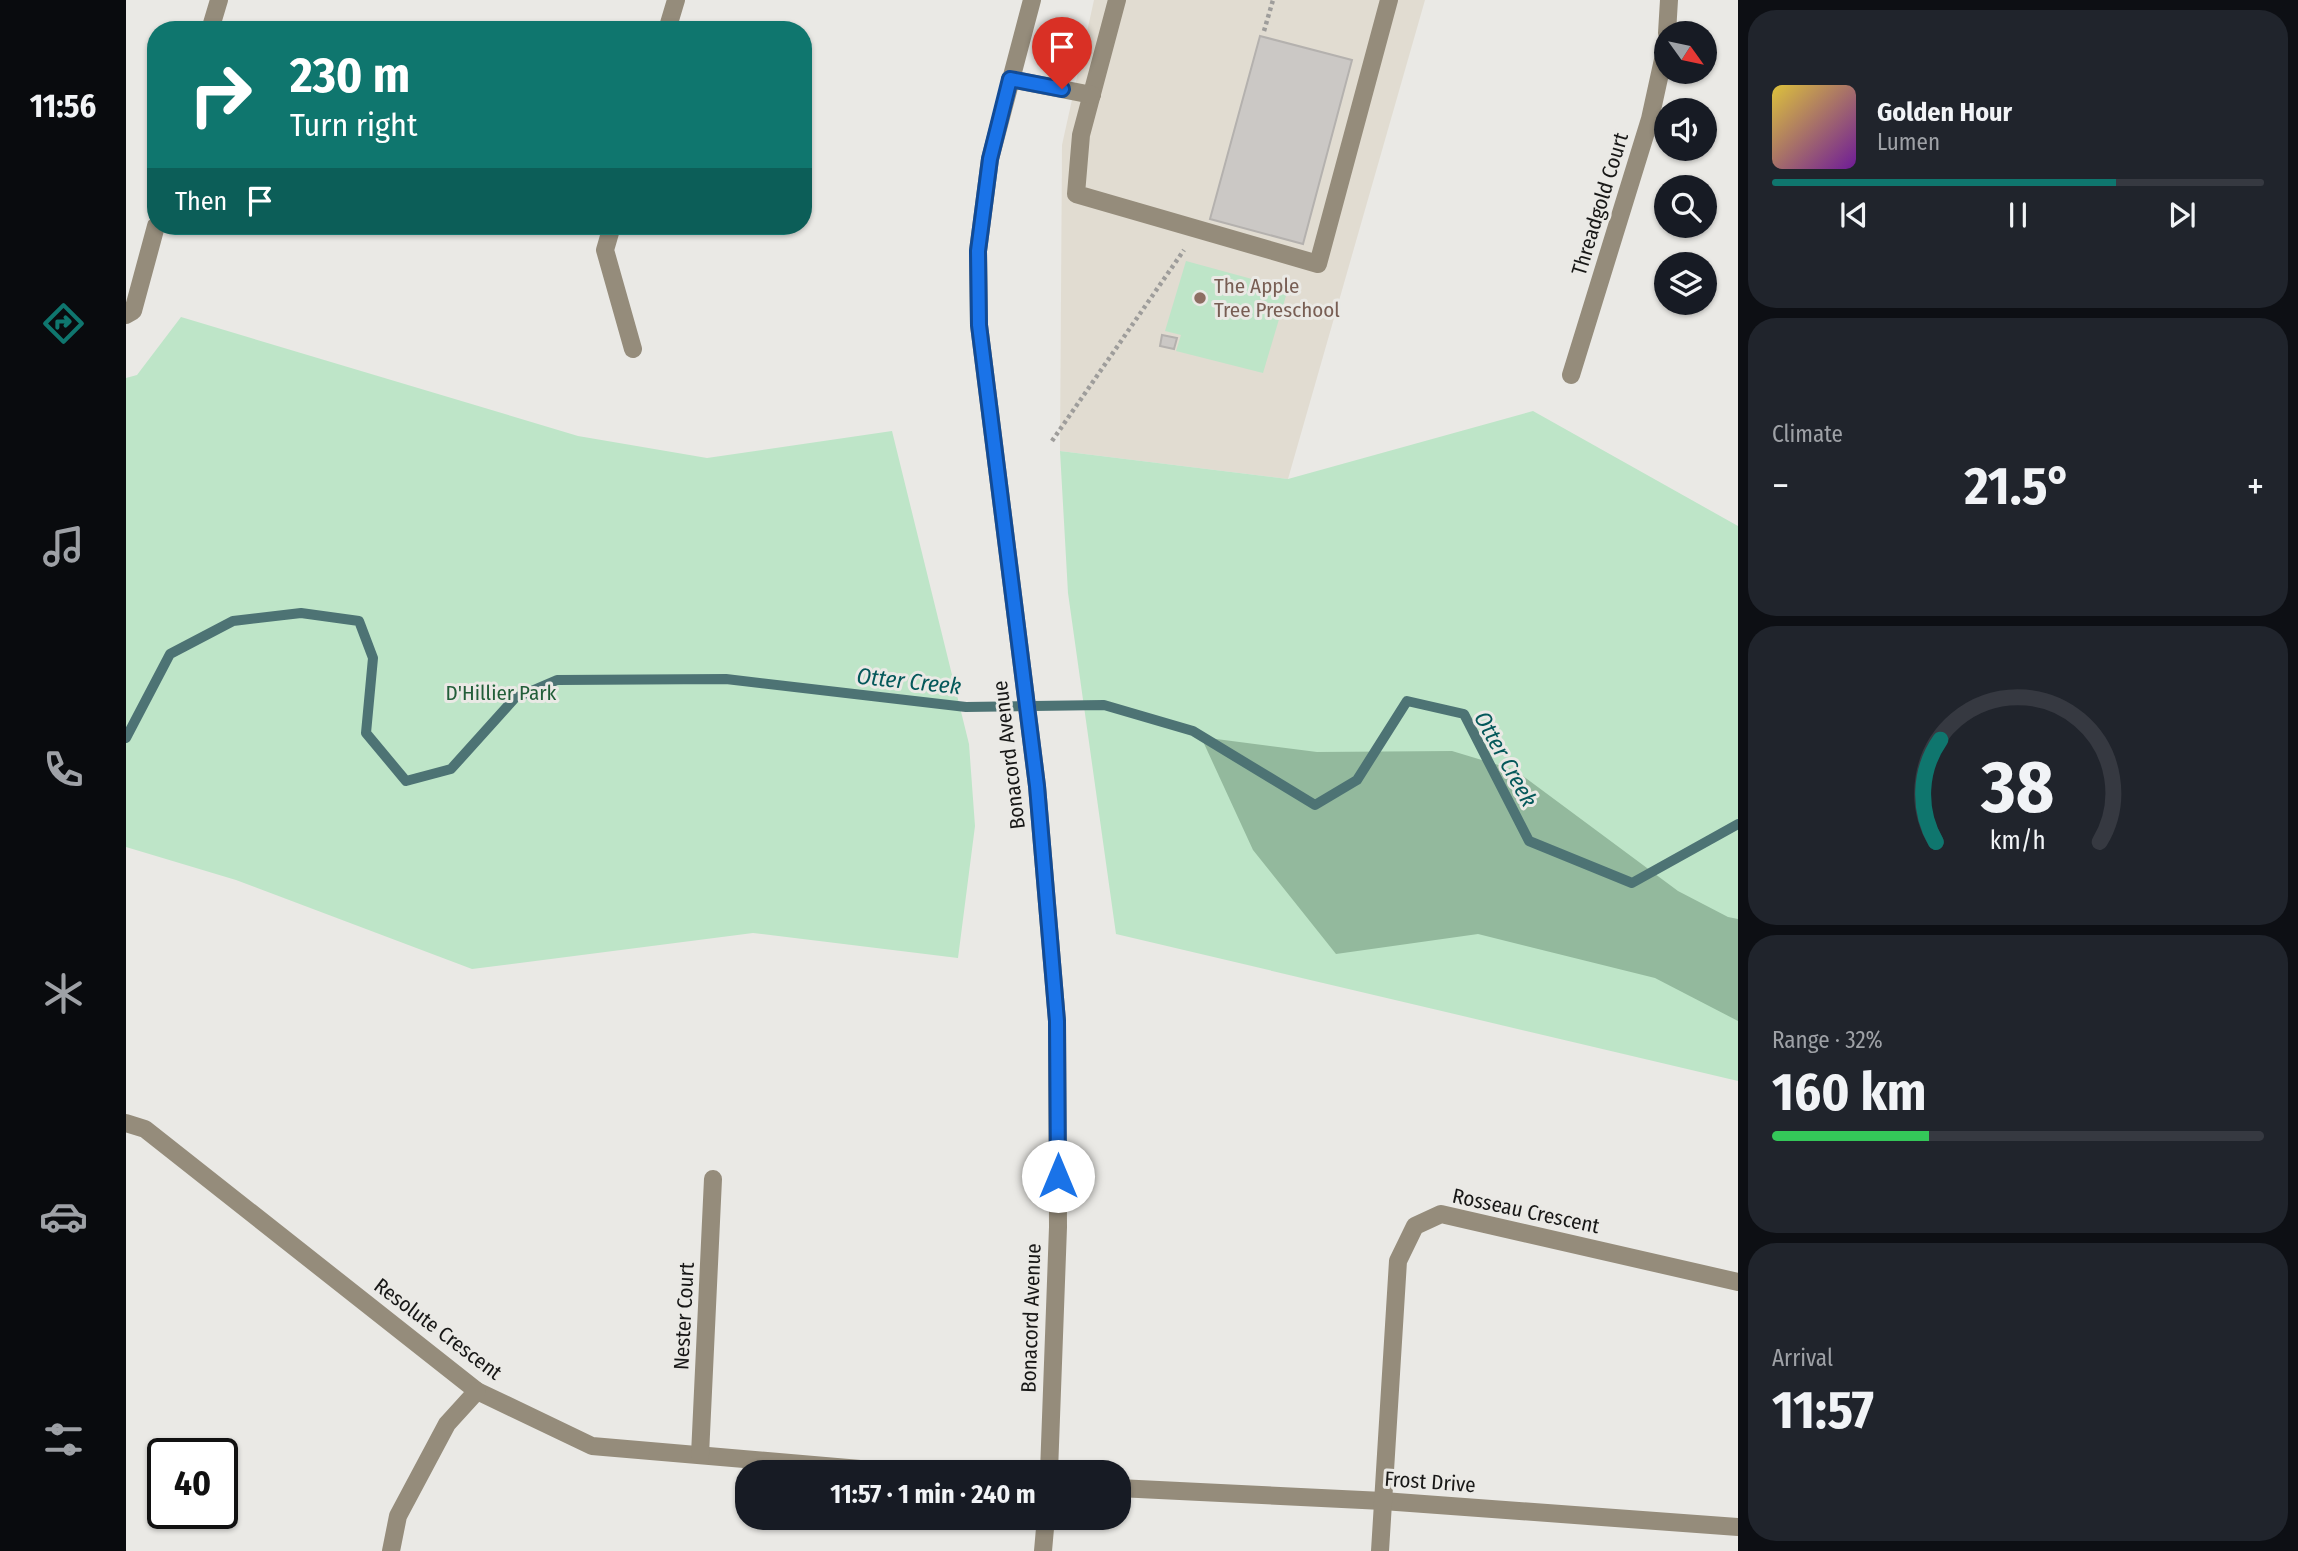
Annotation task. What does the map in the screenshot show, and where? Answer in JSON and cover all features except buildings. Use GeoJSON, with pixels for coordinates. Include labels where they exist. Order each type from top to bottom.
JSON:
{"type":"FeatureCollection","features":[{"type":"Feature","properties":{"kind":"street"},"geometry":{"type":"LineString","coordinates":[[213,21],[219,0]]}},
{"type":"Feature","properties":{"kind":"street"},"geometry":{"type":"LineString","coordinates":[[670,21],[676,0]]}},
{"type":"Feature","properties":{"kind":"street","name":"Bonacord Avenue"},"geometry":{"type":"LineString","coordinates":[[1032,0],[990,159],[978,251],[979,325],[1037,786],[1057,1021],[1058,1227],[1049,1460]]}},
{"type":"Feature","properties":{"kind":"street"},"geometry":{"type":"LineString","coordinates":[[1117,0],[1081,135],[1076,194],[1318,264],[1389,0]]}},
{"type":"Feature","properties":{"kind":"street"},"geometry":{"type":"LineString","coordinates":[[1668,21],[1669,0]]}},
{"type":"Feature","properties":{"kind":"street"},"geometry":{"type":"LineString","coordinates":[[1010,79],[1092,95]]}},
{"type":"Feature","properties":{"kind":"street","name":"Threadgold Court"},"geometry":{"type":"LineString","coordinates":[[1571,375],[1650,119],[1658,84]]}},
{"type":"Feature","properties":{"kind":"street"},"geometry":{"type":"LineString","coordinates":[[126,315],[133,311],[154,235]]}},
{"type":"Feature","properties":{"kind":"street"},"geometry":{"type":"LineString","coordinates":[[609,235],[605,250],[633,349]]}},
{"type":"Feature","properties":{"kind":"street","name":"Resolute Crescent"},"geometry":{"type":"LineString","coordinates":[[126,1124],[145,1129],[477,1391],[592,1446],[758,1460]]}},
{"type":"Feature","properties":{"kind":"street","name":"Nester Court"},"geometry":{"type":"LineString","coordinates":[[701,1455],[713,1179]]}},
{"type":"Feature","properties":{"kind":"street","name":"Rosseau Crescent"},"geometry":{"type":"LineString","coordinates":[[1380,1551],[1398,1261],[1415,1226],[1441,1214],[1738,1282]]}},
{"type":"Feature","properties":{"kind":"street"},"geometry":{"type":"LineString","coordinates":[[391,1551],[398,1516],[447,1424],[477,1391]]}},
{"type":"Feature","properties":{"kind":"street","name":"Frost Drive"},"geometry":{"type":"LineString","coordinates":[[1131,1489],[1383,1501],[1738,1527]]}},
{"type":"Feature","properties":{"kind":"street"},"geometry":{"type":"LineString","coordinates":[[1043,1551],[1045,1530]]}},
{"type":"Feature","properties":{"kind":"path"},"geometry":{"type":"LineString","coordinates":[[1264,31],[1273,0]]}},
{"type":"Feature","properties":{"kind":"path"},"geometry":{"type":"LineString","coordinates":[[1052,441],[1198,230]]}},
{"type":"Feature","properties":{"kind":"shaded area","name":"The Apple Tree Preschool"},"geometry":{"type":"Polygon","coordinates":[[[1094,0],[1425,0],[1288,479],[1060,451],[1062,145],[1094,0]]]}},
{"type":"Feature","properties":{"kind":"green space"},"geometry":{"type":"Polygon","coordinates":[[[1186,261],[1288,289],[1263,373],[1176,351],[1181,335],[1165,331],[1186,261]]]}},
{"type":"Feature","properties":{"kind":"green space","name":"D'Hillier Park"},"geometry":{"type":"Polygon","coordinates":[[[181,317],[578,436],[707,458],[892,431],[969,744],[975,826],[958,958],[753,933],[472,969],[236,880],[126,847],[126,378],[137,375],[181,317]]]}},
{"type":"Feature","properties":{"kind":"green space"},"geometry":{"type":"Polygon","coordinates":[[[1533,411],[1738,526],[1738,1081],[1116,934],[1068,593],[1060,451],[1288,479],[1533,411]]]}},
{"type":"Feature","properties":{"kind":"green space"},"geometry":{"type":"Polygon","coordinates":[[[1201,737],[1317,752],[1452,751],[1515,770],[1678,891],[1728,917],[1738,919],[1738,1021],[1655,978],[1478,934],[1336,954],[1253,850],[1201,737]]]}},
{"type":"Feature","properties":{"kind":"waterway","name":"Otter Creek"},"geometry":{"type":"LineString","coordinates":[[126,738],[170,654],[233,621],[301,613],[359,621],[373,658],[366,733],[406,781],[451,769],[515,698],[557,680],[726,679],[966,707],[1104,705],[1193,731],[1315,805],[1357,780],[1407,701],[1464,714],[1529,841],[1632,883],[1738,824]]}},
{"type":"Feature","properties":{"kind":"place","name":"The Apple Tree Preschool"},"geometry":{"type":"Point","coordinates":[1200,298]}},
{"type":"Feature","properties":{"kind":"route"},"geometry":{"type":"LineString","coordinates":[[1058,1176],[1057,1021],[1037,786],[979,325],[978,251],[990,159],[1010,79],[1062,89]]}}]}
